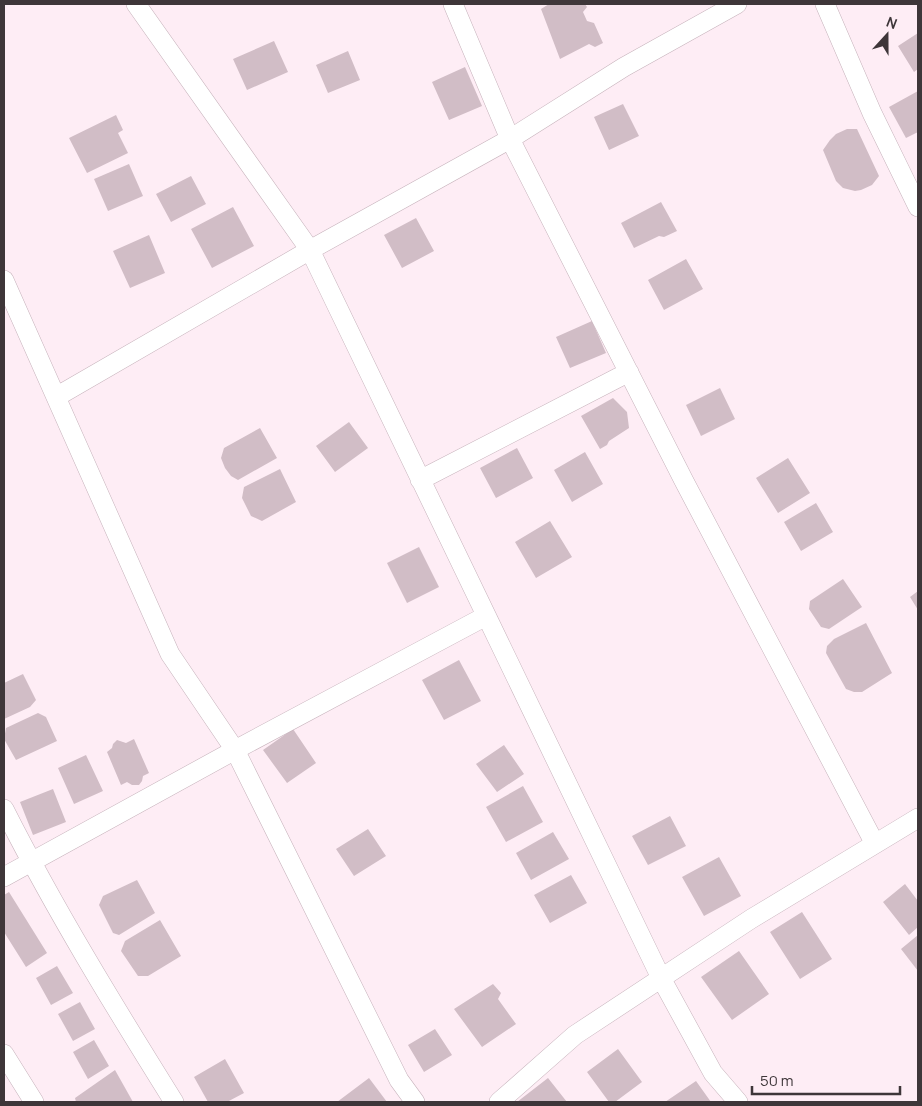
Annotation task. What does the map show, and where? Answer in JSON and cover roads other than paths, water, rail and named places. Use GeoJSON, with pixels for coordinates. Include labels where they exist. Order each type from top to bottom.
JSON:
{"type":"FeatureCollection","features":[{"type":"Feature","properties":{"kind":"street"},"geometry":{"type":"LineString","coordinates":[[136,4],[310,250],[661,978],[713,1073],[738,1102]]}},
{"type":"Feature","properties":{"kind":"street"},"geometry":{"type":"LineString","coordinates":[[453,4],[510,139],[684,481],[874,844]]}},
{"type":"Feature","properties":{"kind":"street"},"geometry":{"type":"LineString","coordinates":[[56,397],[310,250],[510,139],[707,12],[737,4]]}},
{"type":"Feature","properties":{"kind":"street"},"geometry":{"type":"LineString","coordinates":[[825,4],[872,113],[918,207]]}},
{"type":"Feature","properties":{"kind":"street"},"geometry":{"type":"LineString","coordinates":[[4,280],[170,654],[236,750],[399,1080],[415,1102]]}},
{"type":"Feature","properties":{"kind":"street"},"geometry":{"type":"LineString","coordinates":[[420,480],[629,372]]}},
{"type":"Feature","properties":{"kind":"street"},"geometry":{"type":"LineString","coordinates":[[4,877],[486,616]]}},
{"type":"Feature","properties":{"kind":"street"},"geometry":{"type":"LineString","coordinates":[[4,809],[31,864],[99,981],[174,1102]]}},
{"type":"Feature","properties":{"kind":"street"},"geometry":{"type":"LineString","coordinates":[[499,1102],[575,1035],[751,919],[874,844],[916,823]]}},
{"type":"Feature","properties":{"kind":"street"},"geometry":{"type":"LineString","coordinates":[[4,1054],[34,1102]]}}]}
